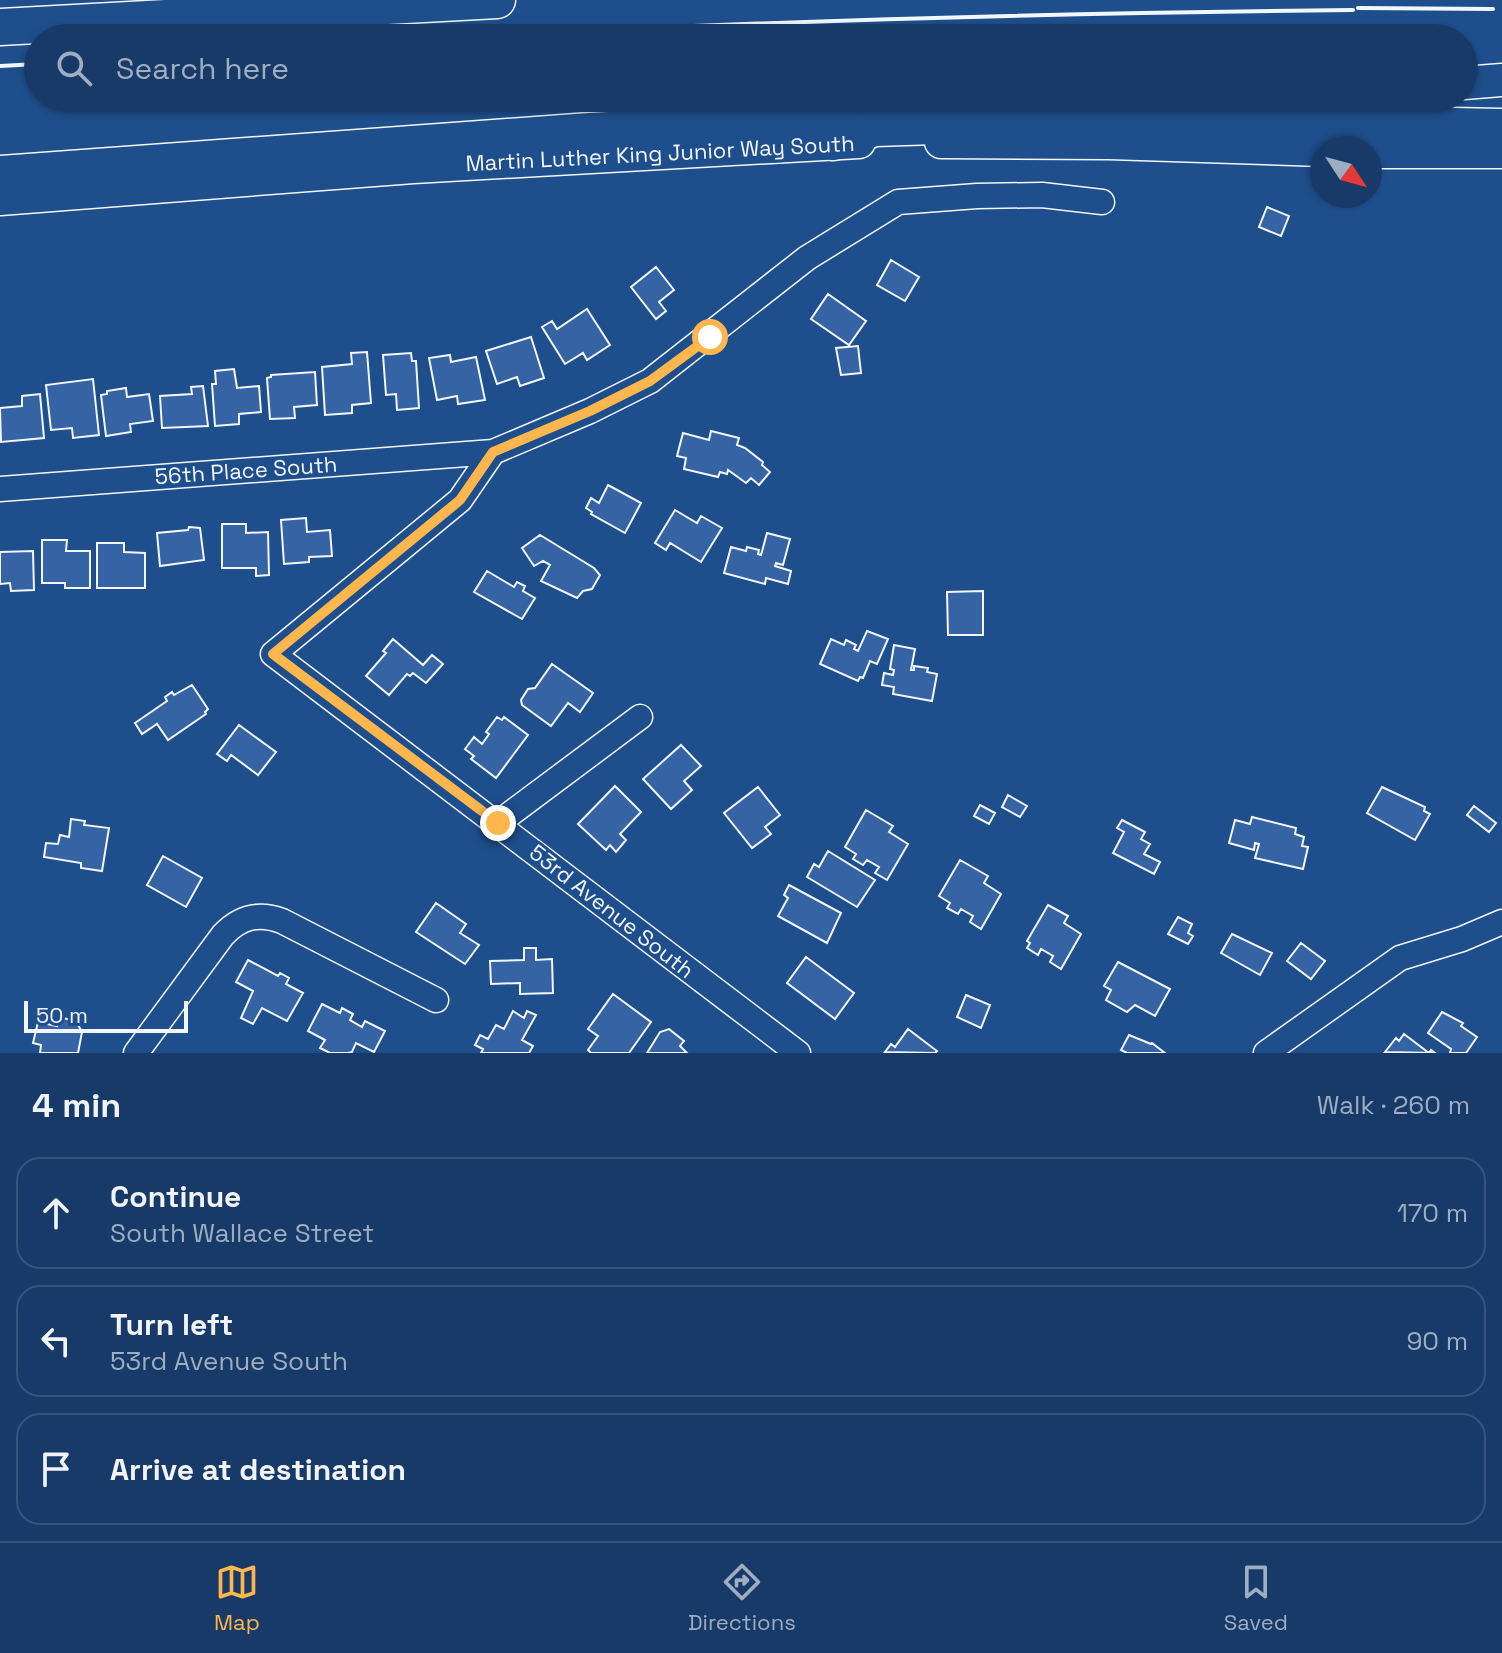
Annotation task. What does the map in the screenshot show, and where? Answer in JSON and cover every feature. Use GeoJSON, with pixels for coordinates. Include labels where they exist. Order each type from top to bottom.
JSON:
{"type":"FeatureCollection","features":[{"type":"Feature","properties":{"kind":"highway"},"geometry":{"type":"LineString","coordinates":[[55,24],[497,0]]}},
{"type":"Feature","properties":{"kind":"highway"},"geometry":{"type":"LineString","coordinates":[[0,27],[24,26]]}},
{"type":"Feature","properties":{"kind":"highway"},"geometry":{"type":"LineString","coordinates":[[833,142],[875,128],[1025,123],[1324,123],[1502,127]]}},
{"type":"Feature","properties":{"kind":"main road"},"geometry":{"type":"LineString","coordinates":[[1478,82],[1502,80]]}},
{"type":"Feature","properties":{"kind":"main road","name":"Martin Luther King Junior Way South"},"geometry":{"type":"LineString","coordinates":[[0,172],[590,129],[912,112]]}},
{"type":"Feature","properties":{"kind":"main road","name":"Martin Luther King Junior Way South"},"geometry":{"type":"LineString","coordinates":[[0,199],[413,167],[833,142],[1109,143],[1310,150]]}},
{"type":"Feature","properties":{"kind":"main road"},"geometry":{"type":"LineString","coordinates":[[1382,152],[1502,152]]}},
{"type":"Feature","properties":{"kind":"street"},"geometry":{"type":"LineString","coordinates":[[493,452],[590,411],[650,381],[807,258],[898,202],[1029,195],[1102,202]]}},
{"type":"Feature","properties":{"kind":"street","name":"56th Place South"},"geometry":{"type":"LineString","coordinates":[[0,489],[493,452]]}},
{"type":"Feature","properties":{"kind":"street","name":"53rd Avenue South"},"geometry":{"type":"LineString","coordinates":[[493,452],[460,500],[273,654],[798,1053]]}},
{"type":"Feature","properties":{"kind":"street"},"geometry":{"type":"LineString","coordinates":[[498,823],[640,717]]}},
{"type":"Feature","properties":{"kind":"street"},"geometry":{"type":"LineString","coordinates":[[136,1053],[223,935],[237,922],[253,916],[282,921],[436,1000]]}},
{"type":"Feature","properties":{"kind":"street"},"geometry":{"type":"LineString","coordinates":[[1266,1053],[1400,958],[1462,939],[1502,922]]}},
{"type":"Feature","properties":{"kind":"building"},"geometry":{"type":"Polygon","coordinates":[[[1267,207],[1289,216],[1281,236],[1259,227],[1267,207]]]}},
{"type":"Feature","properties":{"kind":"building"},"geometry":{"type":"Polygon","coordinates":[[[891,260],[919,277],[905,301],[877,285],[891,260]]]}},
{"type":"Feature","properties":{"kind":"building"},"geometry":{"type":"Polygon","coordinates":[[[656,267],[674,290],[659,302],[666,311],[656,319],[631,287],[656,267]]]}},
{"type":"Feature","properties":{"kind":"building"},"geometry":{"type":"Polygon","coordinates":[[[828,294],[866,321],[849,345],[811,319],[828,294]]]}},
{"type":"Feature","properties":{"kind":"building"},"geometry":{"type":"Polygon","coordinates":[[[587,309],[610,345],[587,360],[583,353],[565,364],[542,327],[552,321],[557,329],[587,309]]]}},
{"type":"Feature","properties":{"kind":"building"},"geometry":{"type":"Polygon","coordinates":[[[531,337],[544,378],[520,386],[517,377],[497,384],[486,351],[531,337]]]}},
{"type":"Feature","properties":{"kind":"building"},"geometry":{"type":"Polygon","coordinates":[[[858,346],[861,373],[841,375],[836,348],[858,346]]]}},
{"type":"Feature","properties":{"kind":"building"},"geometry":{"type":"Polygon","coordinates":[[[367,352],[371,403],[352,405],[352,413],[325,415],[322,367],[352,364],[351,353],[367,352]]]}},
{"type":"Feature","properties":{"kind":"building"},"geometry":{"type":"Polygon","coordinates":[[[411,353],[412,361],[416,361],[419,408],[397,410],[396,394],[386,395],[383,355],[411,353]]]}},
{"type":"Feature","properties":{"kind":"building"},"geometry":{"type":"Polygon","coordinates":[[[450,355],[451,362],[476,357],[485,400],[458,404],[457,396],[437,400],[429,358],[450,355]]]}},
{"type":"Feature","properties":{"kind":"building"},"geometry":{"type":"Polygon","coordinates":[[[234,369],[237,388],[259,386],[261,412],[239,414],[239,424],[215,426],[212,384],[216,384],[215,371],[234,369]]]}},
{"type":"Feature","properties":{"kind":"building"},"geometry":{"type":"Polygon","coordinates":[[[315,372],[317,405],[294,407],[295,418],[270,419],[267,378],[271,375],[315,372]]]}},
{"type":"Feature","properties":{"kind":"building"},"geometry":{"type":"Polygon","coordinates":[[[93,379],[99,435],[73,438],[72,428],[51,430],[46,385],[93,379]]]}},
{"type":"Feature","properties":{"kind":"building"},"geometry":{"type":"Polygon","coordinates":[[[203,386],[208,426],[162,428],[160,396],[192,394],[191,387],[203,386]]]}},
{"type":"Feature","properties":{"kind":"building"},"geometry":{"type":"Polygon","coordinates":[[[126,388],[127,397],[149,394],[153,421],[130,424],[131,432],[106,436],[101,395],[126,388]]]}},
{"type":"Feature","properties":{"kind":"building"},"geometry":{"type":"Polygon","coordinates":[[[40,394],[44,438],[1,442],[0,408],[22,406],[22,396],[40,394]]]}},
{"type":"Feature","properties":{"kind":"building"},"geometry":{"type":"Polygon","coordinates":[[[711,431],[739,438],[737,445],[763,462],[762,465],[770,472],[759,485],[751,478],[746,483],[728,470],[727,474],[720,472],[718,477],[684,469],[686,458],[677,456],[683,433],[709,440],[711,431]]]}},
{"type":"Feature","properties":{"kind":"building"},"geometry":{"type":"Polygon","coordinates":[[[608,485],[641,503],[625,533],[586,508],[591,498],[599,503],[608,485]]]}},
{"type":"Feature","properties":{"kind":"building"},"geometry":{"type":"Polygon","coordinates":[[[675,510],[697,523],[701,516],[722,528],[701,562],[670,543],[666,550],[655,543],[675,510]]]}},
{"type":"Feature","properties":{"kind":"building"},"geometry":{"type":"Polygon","coordinates":[[[306,518],[307,532],[330,530],[332,556],[309,557],[309,562],[284,564],[281,520],[306,518]]]}},
{"type":"Feature","properties":{"kind":"building"},"geometry":{"type":"Polygon","coordinates":[[[222,524],[246,524],[246,533],[268,532],[269,575],[256,576],[256,568],[222,568],[222,524]]]}},
{"type":"Feature","properties":{"kind":"building"},"geometry":{"type":"Polygon","coordinates":[[[189,527],[200,528],[204,560],[160,566],[157,533],[188,530],[189,527]]]}},
{"type":"Feature","properties":{"kind":"building"},"geometry":{"type":"Polygon","coordinates":[[[767,533],[790,539],[783,565],[776,563],[775,566],[791,571],[788,584],[766,578],[765,584],[724,573],[731,547],[759,550],[758,554],[761,555],[767,533]]]}},
{"type":"Feature","properties":{"kind":"building"},"geometry":{"type":"Polygon","coordinates":[[[540,535],[594,568],[600,575],[592,589],[583,591],[577,598],[541,581],[550,565],[543,561],[534,566],[522,548],[540,535]]]}},
{"type":"Feature","properties":{"kind":"building"},"geometry":{"type":"Polygon","coordinates":[[[42,540],[67,540],[66,551],[90,551],[90,588],[65,588],[65,583],[42,583],[42,540]]]}},
{"type":"Feature","properties":{"kind":"building"},"geometry":{"type":"Polygon","coordinates":[[[97,543],[124,543],[124,552],[145,553],[145,588],[97,588],[97,543]]]}},
{"type":"Feature","properties":{"kind":"building"},"geometry":{"type":"Polygon","coordinates":[[[33,551],[34,590],[11,591],[10,583],[0,584],[0,552],[33,551]]]}},
{"type":"Feature","properties":{"kind":"building"},"geometry":{"type":"Polygon","coordinates":[[[487,571],[514,587],[517,582],[525,586],[523,591],[535,598],[522,619],[474,592],[487,571]]]}},
{"type":"Feature","properties":{"kind":"building"},"geometry":{"type":"Polygon","coordinates":[[[983,591],[983,635],[948,635],[947,592],[983,591]]]}},
{"type":"Feature","properties":{"kind":"building"},"geometry":{"type":"Polygon","coordinates":[[[867,631],[888,639],[877,664],[870,661],[863,678],[860,677],[858,681],[820,664],[831,639],[844,645],[846,640],[856,645],[854,649],[858,651],[867,631]]]}},
{"type":"Feature","properties":{"kind":"building"},"geometry":{"type":"Polygon","coordinates":[[[393,639],[423,665],[432,655],[443,664],[426,683],[413,673],[410,676],[407,674],[389,695],[366,676],[386,653],[383,651],[393,639]]]}},
{"type":"Feature","properties":{"kind":"building"},"geometry":{"type":"Polygon","coordinates":[[[894,645],[915,649],[911,670],[914,666],[928,668],[927,672],[937,674],[932,701],[893,694],[894,687],[882,685],[884,673],[893,675],[894,670],[890,669],[894,645]]]}},
{"type":"Feature","properties":{"kind":"building"},"geometry":{"type":"Polygon","coordinates":[[[552,664],[593,693],[580,712],[568,703],[551,726],[522,705],[521,700],[528,689],[535,688],[552,664]]]}},
{"type":"Feature","properties":{"kind":"building"},"geometry":{"type":"Polygon","coordinates":[[[192,685],[208,709],[206,714],[168,740],[157,724],[142,734],[135,723],[167,701],[165,697],[172,692],[174,695],[192,685]]]}},
{"type":"Feature","properties":{"kind":"building"},"geometry":{"type":"Polygon","coordinates":[[[497,717],[502,720],[504,717],[528,735],[496,778],[471,759],[474,756],[465,749],[474,737],[482,744],[497,717]]]}},
{"type":"Feature","properties":{"kind":"building"},"geometry":{"type":"Polygon","coordinates":[[[239,725],[276,752],[258,775],[231,755],[227,761],[217,754],[239,725]]]}},
{"type":"Feature","properties":{"kind":"building"},"geometry":{"type":"Polygon","coordinates":[[[681,745],[701,766],[684,781],[692,790],[671,809],[643,779],[681,745]]]}},
{"type":"Feature","properties":{"kind":"building"},"geometry":{"type":"Polygon","coordinates":[[[615,786],[641,812],[620,834],[626,840],[616,852],[610,845],[606,850],[578,824],[615,786]]]}},
{"type":"Feature","properties":{"kind":"building"},"geometry":{"type":"Polygon","coordinates":[[[758,787],[780,815],[765,827],[771,834],[752,848],[724,813],[758,787]]]}},
{"type":"Feature","properties":{"kind":"building"},"geometry":{"type":"Polygon","coordinates":[[[1382,787],[1425,807],[1424,811],[1430,814],[1415,840],[1367,813],[1382,787]]]}},
{"type":"Feature","properties":{"kind":"building"},"geometry":{"type":"Polygon","coordinates":[[[1008,795],[1027,806],[1020,817],[1002,807],[1008,795]]]}},
{"type":"Feature","properties":{"kind":"building"},"geometry":{"type":"Polygon","coordinates":[[[980,805],[995,813],[989,824],[974,816],[980,805]]]}},
{"type":"Feature","properties":{"kind":"building"},"geometry":{"type":"Polygon","coordinates":[[[1474,806],[1496,823],[1489,832],[1467,815],[1474,806]]]}},
{"type":"Feature","properties":{"kind":"building"},"geometry":{"type":"Polygon","coordinates":[[[866,810],[893,826],[889,832],[908,844],[887,880],[875,873],[879,867],[867,860],[863,865],[853,859],[856,854],[845,847],[866,810]]]}},
{"type":"Feature","properties":{"kind":"building"},"geometry":{"type":"Polygon","coordinates":[[[1252,817],[1296,828],[1295,834],[1304,837],[1302,846],[1308,847],[1303,869],[1255,858],[1259,844],[1255,843],[1254,850],[1229,843],[1235,820],[1250,824],[1252,817]]]}},
{"type":"Feature","properties":{"kind":"building"},"geometry":{"type":"Polygon","coordinates":[[[71,819],[85,821],[84,825],[109,828],[102,871],[81,868],[81,863],[44,857],[46,843],[58,844],[60,835],[69,837],[71,819]]]}},
{"type":"Feature","properties":{"kind":"building"},"geometry":{"type":"Polygon","coordinates":[[[1122,820],[1145,832],[1141,839],[1150,844],[1144,854],[1160,862],[1154,874],[1113,853],[1124,832],[1117,828],[1122,820]]]}},
{"type":"Feature","properties":{"kind":"building"},"geometry":{"type":"Polygon","coordinates":[[[828,851],[875,880],[857,907],[807,877],[814,864],[819,867],[828,851]]]}},
{"type":"Feature","properties":{"kind":"building"},"geometry":{"type":"Polygon","coordinates":[[[163,856],[202,878],[186,907],[147,885],[163,856]]]}},
{"type":"Feature","properties":{"kind":"building"},"geometry":{"type":"Polygon","coordinates":[[[960,860],[988,876],[984,883],[1001,894],[981,929],[970,922],[973,916],[961,909],[958,914],[947,908],[950,903],[939,896],[960,860]]]}},
{"type":"Feature","properties":{"kind":"building"},"geometry":{"type":"Polygon","coordinates":[[[789,885],[841,913],[827,943],[778,916],[788,898],[784,895],[789,885]]]}},
{"type":"Feature","properties":{"kind":"building"},"geometry":{"type":"Polygon","coordinates":[[[436,903],[466,924],[460,933],[479,945],[465,964],[416,932],[436,903]]]}},
{"type":"Feature","properties":{"kind":"building"},"geometry":{"type":"Polygon","coordinates":[[[1048,905],[1068,916],[1064,923],[1081,934],[1061,969],[1050,962],[1053,956],[1041,949],[1038,955],[1027,948],[1030,943],[1027,941],[1048,905]]]}},
{"type":"Feature","properties":{"kind":"building"},"geometry":{"type":"Polygon","coordinates":[[[1178,917],[1192,924],[1188,933],[1193,936],[1188,944],[1168,934],[1178,917]]]}},
{"type":"Feature","properties":{"kind":"building"},"geometry":{"type":"Polygon","coordinates":[[[1232,934],[1272,953],[1260,975],[1221,953],[1232,934]]]}},
{"type":"Feature","properties":{"kind":"building"},"geometry":{"type":"Polygon","coordinates":[[[1301,943],[1325,961],[1311,979],[1287,961],[1301,943]]]}},
{"type":"Feature","properties":{"kind":"building"},"geometry":{"type":"Polygon","coordinates":[[[524,948],[536,948],[536,960],[552,959],[553,993],[520,994],[520,983],[491,984],[490,961],[524,960],[524,948]]]}},
{"type":"Feature","properties":{"kind":"building"},"geometry":{"type":"Polygon","coordinates":[[[806,957],[854,993],[835,1019],[787,983],[806,957]]]}},
{"type":"Feature","properties":{"kind":"building"},"geometry":{"type":"Polygon","coordinates":[[[248,960],[278,976],[280,973],[289,978],[286,984],[303,993],[287,1021],[262,1008],[253,1024],[241,1018],[253,991],[236,982],[248,960]]]}},
{"type":"Feature","properties":{"kind":"building"},"geometry":{"type":"Polygon","coordinates":[[[1118,962],[1170,989],[1155,1016],[1135,1005],[1127,1012],[1106,1000],[1111,990],[1104,986],[1118,962]]]}},
{"type":"Feature","properties":{"kind":"building"},"geometry":{"type":"Polygon","coordinates":[[[613,994],[651,1022],[629,1053],[591,1053],[588,1050],[598,1036],[588,1029],[613,994]]]}},
{"type":"Feature","properties":{"kind":"building"},"geometry":{"type":"Polygon","coordinates":[[[966,995],[990,1005],[981,1028],[957,1017],[966,995]]]}},
{"type":"Feature","properties":{"kind":"building"},"geometry":{"type":"Polygon","coordinates":[[[322,1004],[340,1013],[342,1008],[353,1014],[350,1020],[362,1027],[365,1021],[385,1031],[374,1052],[356,1043],[352,1052],[348,1053],[330,1053],[320,1048],[325,1040],[308,1031],[322,1004]]]}},
{"type":"Feature","properties":{"kind":"building"},"geometry":{"type":"Polygon","coordinates":[[[513,1011],[524,1018],[527,1011],[536,1015],[522,1040],[533,1046],[529,1053],[481,1053],[483,1049],[475,1045],[480,1035],[488,1039],[496,1025],[504,1029],[513,1011]]]}},
{"type":"Feature","properties":{"kind":"building"},"geometry":{"type":"Polygon","coordinates":[[[1442,1012],[1463,1023],[1461,1026],[1477,1037],[1466,1053],[1450,1053],[1451,1049],[1428,1033],[1442,1012]]]}},
{"type":"Feature","properties":{"kind":"building"},"geometry":{"type":"Polygon","coordinates":[[[59,1017],[76,1021],[82,1032],[78,1053],[40,1053],[41,1045],[33,1043],[38,1022],[57,1026],[59,1017]]]}},
{"type":"Feature","properties":{"kind":"building"},"geometry":{"type":"Polygon","coordinates":[[[669,1029],[684,1041],[680,1046],[687,1053],[647,1053],[660,1032],[669,1029]]]}},
{"type":"Feature","properties":{"kind":"building"},"geometry":{"type":"Polygon","coordinates":[[[908,1029],[937,1051],[885,1052],[891,1044],[895,1047],[908,1029]]]}},
{"type":"Feature","properties":{"kind":"building"},"geometry":{"type":"Polygon","coordinates":[[[1404,1034],[1429,1053],[1385,1052],[1396,1038],[1399,1041],[1404,1034]]]}},
{"type":"Feature","properties":{"kind":"building"},"geometry":{"type":"Polygon","coordinates":[[[1129,1035],[1152,1043],[1165,1053],[1127,1053],[1121,1050],[1129,1035]]]}},
{"type":"Feature","properties":{"kind":"wall"},"geometry":{"type":"LineString","coordinates":[[1358,8],[1493,9]]}},
{"type":"Feature","properties":{"kind":"wall"},"geometry":{"type":"LineString","coordinates":[[759,24],[1353,10]]}},
{"type":"Feature","properties":{"kind":"wall"},"geometry":{"type":"LineString","coordinates":[[0,66],[24,65]]}},
{"type":"Feature","properties":{"kind":"route"},"geometry":{"type":"LineString","coordinates":[[498,823],[273,654],[460,500],[493,452],[590,411],[650,381],[710,337]]}}]}
